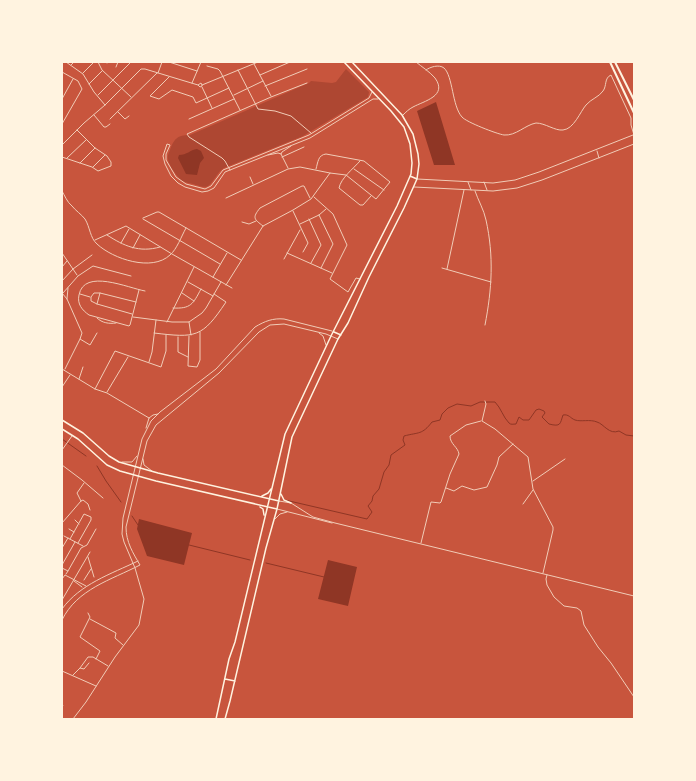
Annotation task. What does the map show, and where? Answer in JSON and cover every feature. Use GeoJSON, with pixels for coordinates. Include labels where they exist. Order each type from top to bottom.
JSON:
{"type":"FeatureCollection","features":[{"type":"Feature","properties":{"kind":"highway"},"geometry":{"type":"LineString","coordinates":[[610,62],[634,113]]}},
{"type":"Feature","properties":{"kind":"highway"},"geometry":{"type":"LineString","coordinates":[[615,62],[634,100]]}},
{"type":"Feature","properties":{"kind":"main road"},"geometry":{"type":"LineString","coordinates":[[216,719],[285,434],[397,206],[410,176],[412,163],[411,153],[407,135],[398,118],[344,62]]}},
{"type":"Feature","properties":{"kind":"main road"},"geometry":{"type":"LineString","coordinates":[[225,719],[266,548],[279,501],[295,427],[338,339],[348,323],[417,178],[419,164],[413,134],[402,115],[352,62]]}},
{"type":"Feature","properties":{"kind":"main road"},"geometry":{"type":"LineString","coordinates":[[410,176],[417,178]]}},
{"type":"Feature","properties":{"kind":"main road"},"geometry":{"type":"LineString","coordinates":[[334,332],[341,335]]}},
{"type":"Feature","properties":{"kind":"main road"},"geometry":{"type":"LineString","coordinates":[[62,420],[84,433],[109,456],[119,462],[158,473],[279,501]]}},
{"type":"Feature","properties":{"kind":"main road"},"geometry":{"type":"LineString","coordinates":[[62,429],[73,435],[107,465],[120,472],[258,506],[277,509]]}},
{"type":"Feature","properties":{"kind":"main road"},"geometry":{"type":"LineString","coordinates":[[260,497],[268,493],[272,488]]}},
{"type":"Feature","properties":{"kind":"main road"},"geometry":{"type":"LineString","coordinates":[[281,490],[284,500],[291,503]]}},
{"type":"Feature","properties":{"kind":"main road"},"geometry":{"type":"LineString","coordinates":[[258,506],[263,509],[265,517]]}},
{"type":"Feature","properties":{"kind":"main road"},"geometry":{"type":"LineString","coordinates":[[225,679],[235,681]]}},
{"type":"Feature","properties":{"kind":"street"},"geometry":{"type":"LineString","coordinates":[[66,62],[83,74],[105,105]]}},
{"type":"Feature","properties":{"kind":"street"},"geometry":{"type":"LineString","coordinates":[[71,65],[74,62]]}},
{"type":"Feature","properties":{"kind":"street"},"geometry":{"type":"LineString","coordinates":[[83,74],[94,62]]}},
{"type":"Feature","properties":{"kind":"street"},"geometry":{"type":"LineString","coordinates":[[98,62],[102,70],[132,98]]}},
{"type":"Feature","properties":{"kind":"street"},"geometry":{"type":"LineString","coordinates":[[116,67],[118,62]]}},
{"type":"Feature","properties":{"kind":"street"},"geometry":{"type":"LineString","coordinates":[[98,96],[131,62]]}},
{"type":"Feature","properties":{"kind":"street"},"geometry":{"type":"LineString","coordinates":[[110,119],[158,73],[162,62]]}},
{"type":"Feature","properties":{"kind":"street"},"geometry":{"type":"LineString","coordinates":[[169,62],[197,71]]}},
{"type":"Feature","properties":{"kind":"street"},"geometry":{"type":"LineString","coordinates":[[192,83],[201,62]]}},
{"type":"Feature","properties":{"kind":"street"},"geometry":{"type":"LineString","coordinates":[[250,66],[251,62]]}},
{"type":"Feature","properties":{"kind":"street"},"geometry":{"type":"LineString","coordinates":[[62,144],[105,105],[141,69],[192,83],[200,87],[258,62]]}},
{"type":"Feature","properties":{"kind":"street"},"geometry":{"type":"LineString","coordinates":[[260,75],[290,62]]}},
{"type":"Feature","properties":{"kind":"street"},"geometry":{"type":"LineString","coordinates":[[402,115],[412,107],[424,103],[437,94],[438,88],[435,78],[416,62]]}},
{"type":"Feature","properties":{"kind":"street"},"geometry":{"type":"LineString","coordinates":[[254,64],[271,97]]}},
{"type":"Feature","properties":{"kind":"street"},"geometry":{"type":"LineString","coordinates":[[207,66],[219,69],[240,110]]}},
{"type":"Feature","properties":{"kind":"street"},"geometry":{"type":"LineString","coordinates":[[417,178],[420,180],[484,182],[504,181],[526,177],[634,135],[630,118],[611,75],[608,76],[606,80],[603,91],[586,105],[572,125],[567,129],[560,130],[536,123],[505,135],[498,134],[466,121],[459,113],[449,78],[444,68],[437,66],[426,70]]}},
{"type":"Feature","properties":{"kind":"street"},"geometry":{"type":"LineString","coordinates":[[265,86],[307,69]]}},
{"type":"Feature","properties":{"kind":"street"},"geometry":{"type":"LineString","coordinates":[[89,84],[102,70]]}},
{"type":"Feature","properties":{"kind":"street"},"geometry":{"type":"LineString","coordinates":[[238,70],[259,109],[275,111],[291,116],[312,133]]}},
{"type":"Feature","properties":{"kind":"street"},"geometry":{"type":"LineString","coordinates":[[62,73],[73,78],[78,82],[82,89],[62,124]]}},
{"type":"Feature","properties":{"kind":"street"},"geometry":{"type":"LineString","coordinates":[[169,76],[150,94],[151,97],[159,99],[172,90],[192,96],[196,103],[229,88]]}},
{"type":"Feature","properties":{"kind":"street"},"geometry":{"type":"LineString","coordinates":[[62,99],[73,78]]}},
{"type":"Feature","properties":{"kind":"street"},"geometry":{"type":"LineString","coordinates":[[233,96],[263,81]]}},
{"type":"Feature","properties":{"kind":"street"},"geometry":{"type":"LineString","coordinates":[[230,170],[222,158],[187,134],[240,110],[307,83]]}},
{"type":"Feature","properties":{"kind":"street"},"geometry":{"type":"LineString","coordinates":[[202,86],[213,108]]}},
{"type":"Feature","properties":{"kind":"street"},"geometry":{"type":"LineString","coordinates":[[372,92],[369,98],[318,130],[222,171],[212,186],[208,188],[203,189],[183,183],[173,174],[166,160],[166,154],[170,145],[167,144],[163,156],[165,164],[171,176],[185,187],[202,192],[211,190],[224,173],[310,138],[373,99],[379,99]]}},
{"type":"Feature","properties":{"kind":"street"},"geometry":{"type":"LineString","coordinates":[[189,119],[235,99]]}},
{"type":"Feature","properties":{"kind":"street"},"geometry":{"type":"LineString","coordinates":[[117,112],[125,120],[129,116]]}},
{"type":"Feature","properties":{"kind":"street"},"geometry":{"type":"LineString","coordinates":[[94,115],[104,127],[110,124]]}},
{"type":"Feature","properties":{"kind":"street"},"geometry":{"type":"LineString","coordinates":[[62,157],[99,171],[111,166],[111,161],[77,130]]}},
{"type":"Feature","properties":{"kind":"street"},"geometry":{"type":"LineString","coordinates":[[66,159],[86,139]]}},
{"type":"Feature","properties":{"kind":"street"},"geometry":{"type":"LineString","coordinates":[[414,187],[471,191],[505,190],[528,185],[634,144]]}},
{"type":"Feature","properties":{"kind":"street"},"geometry":{"type":"LineString","coordinates":[[268,155],[271,156],[279,153],[281,154],[292,146]]}},
{"type":"Feature","properties":{"kind":"street"},"geometry":{"type":"LineString","coordinates":[[282,157],[304,147]]}},
{"type":"Feature","properties":{"kind":"street"},"geometry":{"type":"LineString","coordinates":[[79,163],[95,148]]}},
{"type":"Feature","properties":{"kind":"street"},"geometry":{"type":"LineString","coordinates":[[597,150],[599,158]]}},
{"type":"Feature","properties":{"kind":"street"},"geometry":{"type":"LineString","coordinates":[[281,154],[288,169]]}},
{"type":"Feature","properties":{"kind":"street"},"geometry":{"type":"LineString","coordinates":[[226,198],[253,184],[288,169],[300,167],[346,175],[375,199],[378,199],[390,182],[390,180],[365,162],[324,154],[319,159],[316,169]]}},
{"type":"Feature","properties":{"kind":"street"},"geometry":{"type":"LineString","coordinates":[[92,168],[105,155]]}},
{"type":"Feature","properties":{"kind":"street"},"geometry":{"type":"LineString","coordinates":[[361,161],[346,175],[339,187],[341,191],[360,205],[363,205],[372,196]]}},
{"type":"Feature","properties":{"kind":"street"},"geometry":{"type":"LineString","coordinates":[[353,168],[384,190]]}},
{"type":"Feature","properties":{"kind":"street"},"geometry":{"type":"LineString","coordinates":[[226,284],[263,226],[311,199],[330,173]]}},
{"type":"Feature","properties":{"kind":"street"},"geometry":{"type":"LineString","coordinates":[[250,177],[253,184]]}},
{"type":"Feature","properties":{"kind":"street"},"geometry":{"type":"LineString","coordinates":[[468,182],[471,191]]}},
{"type":"Feature","properties":{"kind":"street"},"geometry":{"type":"LineString","coordinates":[[484,182],[488,191]]}},
{"type":"Feature","properties":{"kind":"street"},"geometry":{"type":"LineString","coordinates":[[263,226],[255,219],[254,215],[260,208],[302,186],[304,186],[311,199]]}},
{"type":"Feature","properties":{"kind":"street"},"geometry":{"type":"LineString","coordinates":[[447,270],[464,190]]}},
{"type":"Feature","properties":{"kind":"street"},"geometry":{"type":"LineString","coordinates":[[62,191],[69,203],[85,220],[97,244],[111,254],[133,262],[153,262],[166,258],[172,254],[186,228]]}},
{"type":"Feature","properties":{"kind":"street"},"geometry":{"type":"LineString","coordinates":[[475,191],[486,219],[492,258],[490,296],[485,325]]}},
{"type":"Feature","properties":{"kind":"street"},"geometry":{"type":"LineString","coordinates":[[313,196],[333,214],[346,245],[330,277],[331,280],[346,291],[349,291],[356,278],[360,279]]}},
{"type":"Feature","properties":{"kind":"street"},"geometry":{"type":"LineString","coordinates":[[299,225],[319,215],[327,208]]}},
{"type":"Feature","properties":{"kind":"street"},"geometry":{"type":"LineString","coordinates":[[293,210],[308,243],[304,252]]}},
{"type":"Feature","properties":{"kind":"street"},"geometry":{"type":"LineString","coordinates":[[220,264],[142,218],[158,212],[241,260]]}},
{"type":"Feature","properties":{"kind":"street"},"geometry":{"type":"LineString","coordinates":[[319,215],[333,244],[321,268]]}},
{"type":"Feature","properties":{"kind":"street"},"geometry":{"type":"LineString","coordinates":[[309,220],[321,245],[311,263]]}},
{"type":"Feature","properties":{"kind":"street"},"geometry":{"type":"LineString","coordinates":[[242,222],[249,224],[257,221]]}},
{"type":"Feature","properties":{"kind":"street"},"geometry":{"type":"LineString","coordinates":[[94,240],[126,226],[232,288]]}},
{"type":"Feature","properties":{"kind":"street"},"geometry":{"type":"LineString","coordinates":[[120,244],[130,228]]}},
{"type":"Feature","properties":{"kind":"street"},"geometry":{"type":"LineString","coordinates":[[284,259],[301,229]]}},
{"type":"Feature","properties":{"kind":"street"},"geometry":{"type":"LineString","coordinates":[[106,234],[120,244],[132,248],[146,250],[161,247]]}},
{"type":"Feature","properties":{"kind":"street"},"geometry":{"type":"LineString","coordinates":[[132,248],[140,234]]}},
{"type":"Feature","properties":{"kind":"street"},"geometry":{"type":"LineString","coordinates":[[213,277],[227,252]]}},
{"type":"Feature","properties":{"kind":"street"},"geometry":{"type":"LineString","coordinates":[[62,253],[78,276]]}},
{"type":"Feature","properties":{"kind":"street"},"geometry":{"type":"LineString","coordinates":[[287,253],[332,273]]}},
{"type":"Feature","properties":{"kind":"street"},"geometry":{"type":"LineString","coordinates":[[62,281],[73,269],[92,255]]}},
{"type":"Feature","properties":{"kind":"street"},"geometry":{"type":"LineString","coordinates":[[62,267],[67,261]]}},
{"type":"Feature","properties":{"kind":"street"},"geometry":{"type":"LineString","coordinates":[[64,370],[82,333],[63,293],[78,276],[93,266],[131,276]]}},
{"type":"Feature","properties":{"kind":"street"},"geometry":{"type":"LineString","coordinates":[[167,322],[195,267]]}},
{"type":"Feature","properties":{"kind":"street"},"geometry":{"type":"LineString","coordinates":[[442,268],[491,282]]}},
{"type":"Feature","properties":{"kind":"street"},"geometry":{"type":"LineString","coordinates":[[139,290],[130,326],[116,322],[107,323],[100,320],[84,311],[79,303],[79,294],[84,285],[94,280],[145,291]]}},
{"type":"Feature","properties":{"kind":"street"},"geometry":{"type":"LineString","coordinates":[[154,333],[178,336],[200,332],[213,321],[226,302],[187,281]]}},
{"type":"Feature","properties":{"kind":"street"},"geometry":{"type":"LineString","coordinates":[[132,317],[167,322],[189,322],[202,313],[206,308],[221,282]]}},
{"type":"Feature","properties":{"kind":"street"},"geometry":{"type":"LineString","coordinates":[[67,299],[68,288]]}},
{"type":"Feature","properties":{"kind":"street"},"geometry":{"type":"LineString","coordinates":[[173,308],[185,308],[194,301],[201,289]]}},
{"type":"Feature","properties":{"kind":"street"},"geometry":{"type":"LineString","coordinates":[[90,297],[94,293],[100,293],[136,302]]}},
{"type":"Feature","properties":{"kind":"street"},"geometry":{"type":"LineString","coordinates":[[97,304],[100,293]]}},
{"type":"Feature","properties":{"kind":"street"},"geometry":{"type":"LineString","coordinates":[[181,293],[194,301]]}},
{"type":"Feature","properties":{"kind":"street"},"geometry":{"type":"LineString","coordinates":[[79,294],[90,297],[91,301],[97,304],[133,314]]}},
{"type":"Feature","properties":{"kind":"street"},"geometry":{"type":"LineString","coordinates":[[146,430],[151,421],[158,414],[200,381],[227,357],[255,327],[268,320],[276,318],[284,319],[334,332]]}},
{"type":"Feature","properties":{"kind":"street"},"geometry":{"type":"LineString","coordinates":[[148,364],[152,355],[156,320]]}},
{"type":"Feature","properties":{"kind":"street"},"geometry":{"type":"LineString","coordinates":[[189,322],[190,335],[188,367],[198,367],[200,360],[200,332]]}},
{"type":"Feature","properties":{"kind":"street"},"geometry":{"type":"LineString","coordinates":[[62,620],[71,605],[83,594],[140,566],[131,550],[126,526],[147,441],[156,425],[204,386],[232,361],[259,332],[270,325],[284,324],[319,332],[338,339]]}},
{"type":"Feature","properties":{"kind":"street"},"geometry":{"type":"LineString","coordinates":[[319,332],[324,338],[326,348]]}},
{"type":"Feature","properties":{"kind":"street"},"geometry":{"type":"LineString","coordinates":[[80,339],[90,345],[97,333]]}},
{"type":"Feature","properties":{"kind":"street"},"geometry":{"type":"LineString","coordinates":[[95,390],[116,351],[160,368],[165,354],[166,335]]}},
{"type":"Feature","properties":{"kind":"street"},"geometry":{"type":"LineString","coordinates":[[178,336],[178,352],[188,358]]}},
{"type":"Feature","properties":{"kind":"street"},"geometry":{"type":"LineString","coordinates":[[107,393],[128,356]]}},
{"type":"Feature","properties":{"kind":"street"},"geometry":{"type":"LineString","coordinates":[[78,379],[83,366]]}},
{"type":"Feature","properties":{"kind":"street"},"geometry":{"type":"LineString","coordinates":[[62,369],[95,390],[107,393],[149,418]]}},
{"type":"Feature","properties":{"kind":"street"},"geometry":{"type":"LineString","coordinates":[[62,387],[71,374]]}},
{"type":"Feature","properties":{"kind":"street"},"geometry":{"type":"LineString","coordinates":[[200,381],[204,386]]}},
{"type":"Feature","properties":{"kind":"street"},"geometry":{"type":"LineString","coordinates":[[482,421],[485,402]]}},
{"type":"Feature","properties":{"kind":"street"},"geometry":{"type":"LineString","coordinates":[[73,719],[108,666],[139,627],[144,599],[135,568],[124,542],[122,526],[138,454],[149,418],[158,414]]}},
{"type":"Feature","properties":{"kind":"street"},"geometry":{"type":"LineString","coordinates":[[420,544],[431,502],[441,503],[445,488],[459,452],[451,441],[450,436],[468,424],[482,421],[495,429],[528,458],[533,489],[550,520],[553,530],[543,574]]}},
{"type":"Feature","properties":{"kind":"street"},"geometry":{"type":"LineString","coordinates":[[62,450],[73,435]]}},
{"type":"Feature","properties":{"kind":"street"},"geometry":{"type":"LineString","coordinates":[[445,488],[454,491],[462,486],[474,490],[488,487],[499,457],[513,444]]}},
{"type":"Feature","properties":{"kind":"street"},"geometry":{"type":"LineString","coordinates":[[119,462],[132,462],[138,454]]}},
{"type":"Feature","properties":{"kind":"street"},"geometry":{"type":"LineString","coordinates":[[143,456],[143,463],[146,468],[158,473]]}},
{"type":"Feature","properties":{"kind":"street"},"geometry":{"type":"LineString","coordinates":[[533,482],[565,459]]}},
{"type":"Feature","properties":{"kind":"street"},"geometry":{"type":"LineString","coordinates":[[62,465],[103,498]]}},
{"type":"Feature","properties":{"kind":"street"},"geometry":{"type":"LineString","coordinates":[[84,482],[77,493],[81,501],[83,500],[87,503],[90,510]]}},
{"type":"Feature","properties":{"kind":"street"},"geometry":{"type":"LineString","coordinates":[[523,504],[533,489]]}},
{"type":"Feature","properties":{"kind":"street"},"geometry":{"type":"LineString","coordinates":[[62,523],[81,501]]}},
{"type":"Feature","properties":{"kind":"street"},"geometry":{"type":"LineString","coordinates":[[279,501],[291,503],[316,518],[634,595]]}},
{"type":"Feature","properties":{"kind":"street"},"geometry":{"type":"LineString","coordinates":[[277,509],[306,518],[335,523]]}},
{"type":"Feature","properties":{"kind":"street"},"geometry":{"type":"LineString","coordinates":[[274,520],[280,514],[287,512]]}},
{"type":"Feature","properties":{"kind":"street"},"geometry":{"type":"LineString","coordinates":[[70,539],[85,514],[91,517],[91,520],[78,543]]}},
{"type":"Feature","properties":{"kind":"street"},"geometry":{"type":"LineString","coordinates":[[74,520],[79,524]]}},
{"type":"Feature","properties":{"kind":"street"},"geometry":{"type":"LineString","coordinates":[[69,529],[74,532]]}},
{"type":"Feature","properties":{"kind":"street"},"geometry":{"type":"LineString","coordinates":[[62,580],[83,546],[87,545],[96,529]]}},
{"type":"Feature","properties":{"kind":"street"},"geometry":{"type":"LineString","coordinates":[[64,536],[83,546]]}},
{"type":"Feature","properties":{"kind":"street"},"geometry":{"type":"LineString","coordinates":[[62,548],[68,538]]}},
{"type":"Feature","properties":{"kind":"street"},"geometry":{"type":"LineString","coordinates":[[62,564],[75,542]]}},
{"type":"Feature","properties":{"kind":"street"},"geometry":{"type":"LineString","coordinates":[[62,600],[90,552]]}},
{"type":"Feature","properties":{"kind":"street"},"geometry":{"type":"LineString","coordinates":[[88,556],[94,577]]}},
{"type":"Feature","properties":{"kind":"street"},"geometry":{"type":"LineString","coordinates":[[62,609],[73,596],[86,586],[138,561]]}},
{"type":"Feature","properties":{"kind":"street"},"geometry":{"type":"LineString","coordinates":[[62,568],[68,571]]}},
{"type":"Feature","properties":{"kind":"street"},"geometry":{"type":"LineString","coordinates":[[84,580],[91,568]]}},
{"type":"Feature","properties":{"kind":"street"},"geometry":{"type":"LineString","coordinates":[[547,574],[547,585],[554,597],[564,606],[579,609],[581,611],[584,625],[634,697]]}},
{"type":"Feature","properties":{"kind":"street"},"geometry":{"type":"LineString","coordinates":[[65,575],[86,586]]}},
{"type":"Feature","properties":{"kind":"street"},"geometry":{"type":"LineString","coordinates":[[74,580],[75,583],[83,588]]}},
{"type":"Feature","properties":{"kind":"street"},"geometry":{"type":"LineString","coordinates":[[88,613],[90,615],[89,619],[80,638],[100,652],[96,659]]}},
{"type":"Feature","properties":{"kind":"street"},"geometry":{"type":"LineString","coordinates":[[89,619],[116,633],[115,638],[124,646]]}},
{"type":"Feature","properties":{"kind":"street"},"geometry":{"type":"LineString","coordinates":[[72,675],[80,668],[88,657],[96,659],[108,666]]}},
{"type":"Feature","properties":{"kind":"street"},"geometry":{"type":"LineString","coordinates":[[80,668],[84,669],[89,663]]}},
{"type":"Feature","properties":{"kind":"street"},"geometry":{"type":"LineString","coordinates":[[62,670],[96,686]]}},
{"type":"Feature","properties":{"kind":"shaded area"},"geometry":{"type":"Polygon","coordinates":[[[346,69],[369,92],[368,97],[303,136],[224,168],[219,172],[210,185],[206,187],[181,180],[171,167],[168,156],[173,143],[177,138],[190,135],[311,81],[336,82],[346,69]]]}},
{"type":"Feature","properties":{"kind":"shaded area"},"geometry":{"type":"Polygon","coordinates":[[[436,102],[455,165],[434,165],[417,111],[436,102]]]}},
{"type":"Feature","properties":{"kind":"shaded area"},"geometry":{"type":"Polygon","coordinates":[[[197,149],[201,151],[204,158],[200,163],[197,175],[186,174],[178,158],[179,155],[197,149]]]}},
{"type":"Feature","properties":{"kind":"shaded area"},"geometry":{"type":"Polygon","coordinates":[[[139,519],[192,533],[184,565],[147,556],[137,529],[139,519]]]}},
{"type":"Feature","properties":{"kind":"shaded area"},"geometry":{"type":"Polygon","coordinates":[[[328,560],[357,567],[348,606],[318,599],[328,560]]]}},
{"type":"Feature","properties":{"kind":"waterway"},"geometry":{"type":"LineString","coordinates":[[285,500],[367,519],[372,512],[368,506],[372,501],[373,496],[379,489],[384,472],[389,465],[391,455],[405,445],[403,440],[404,436],[423,431],[432,422],[440,420],[442,414],[448,408],[457,404],[471,406],[480,402],[495,402],[510,424],[516,424],[519,417],[523,420],[529,420],[536,410],[539,409],[544,411],[545,413],[542,417],[549,424],[558,425],[563,415],[567,415],[577,421],[594,421],[600,423],[612,432],[619,431],[626,435],[634,436]]}},
{"type":"Feature","properties":{"kind":"waterway"},"geometry":{"type":"LineString","coordinates":[[62,439],[86,456]]}},
{"type":"Feature","properties":{"kind":"waterway"},"geometry":{"type":"LineString","coordinates":[[97,466],[121,502]]}},
{"type":"Feature","properties":{"kind":"waterway"},"geometry":{"type":"LineString","coordinates":[[132,516],[138,525]]}},
{"type":"Feature","properties":{"kind":"waterway"},"geometry":{"type":"LineString","coordinates":[[189,545],[250,560]]}},
{"type":"Feature","properties":{"kind":"waterway"},"geometry":{"type":"LineString","coordinates":[[266,563],[324,577]]}}]}
